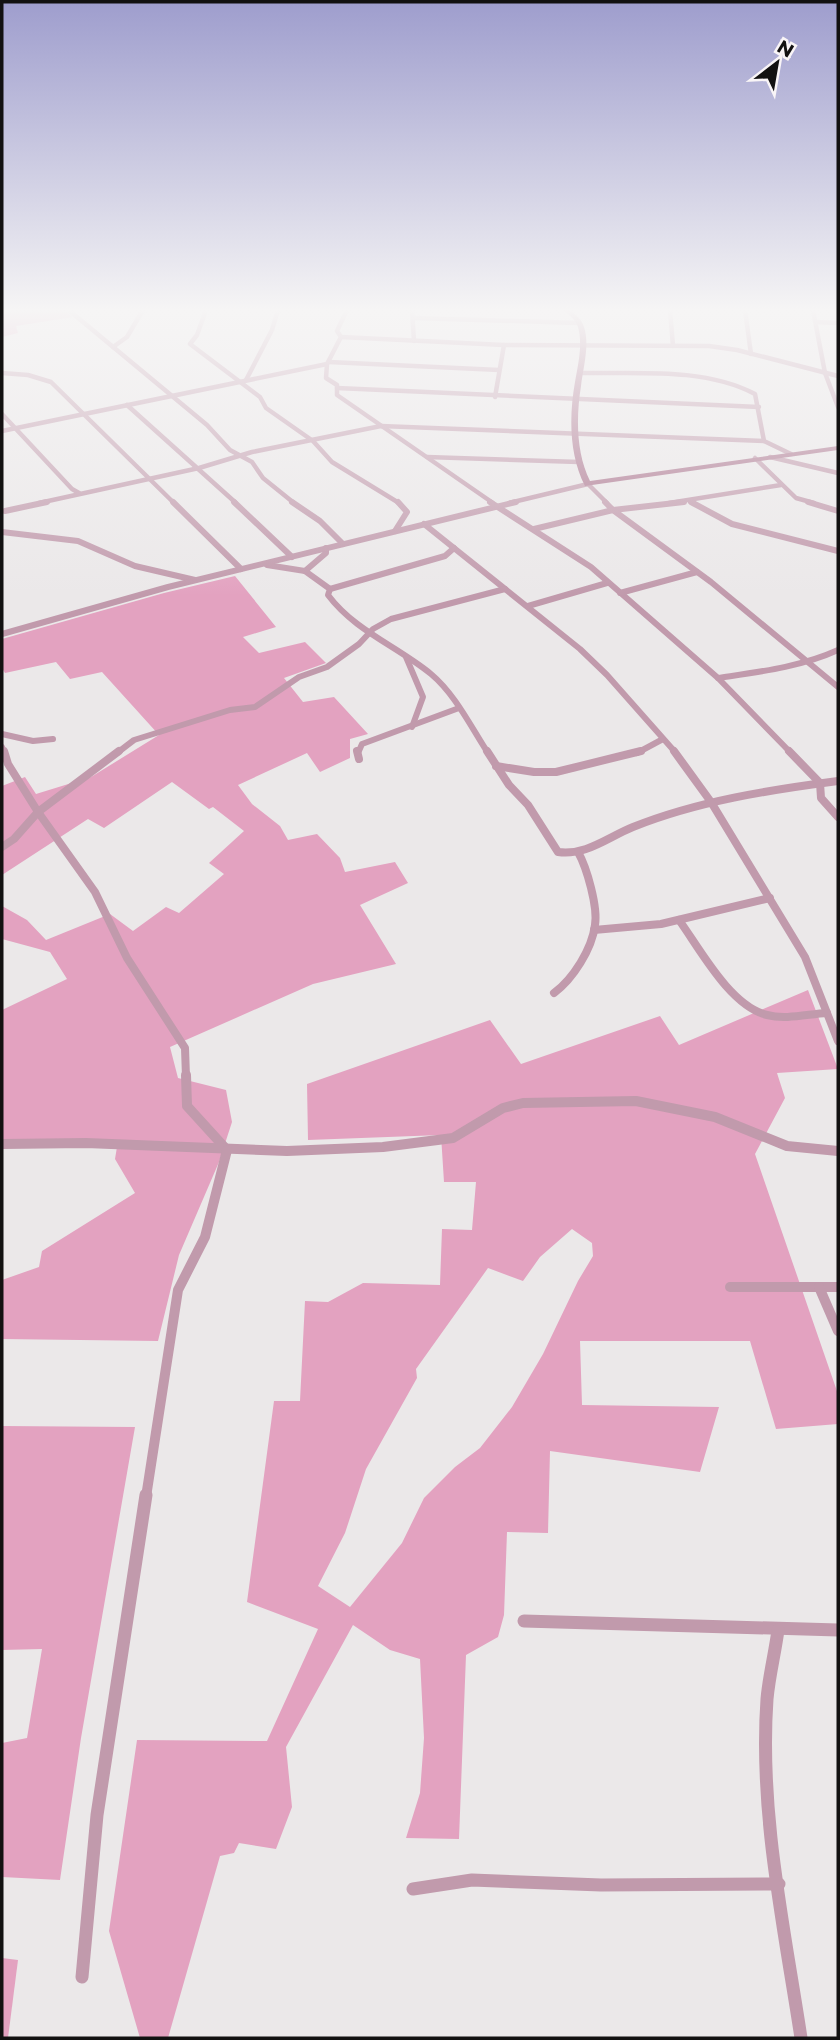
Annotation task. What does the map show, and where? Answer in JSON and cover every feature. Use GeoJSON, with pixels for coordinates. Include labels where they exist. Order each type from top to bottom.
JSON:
{"type":"FeatureCollection","features":[{"type":"Feature","properties":{"kind":"street"},"geometry":{"type":"LineString","coordinates":[[73,405],[241,569]]}},
{"type":"Feature","properties":{"kind":"street"},"geometry":{"type":"LineString","coordinates":[[2,431],[126,405]]}},
{"type":"Feature","properties":{"kind":"street"},"geometry":{"type":"LineString","coordinates":[[127,405],[292,557]]}},
{"type":"Feature","properties":{"kind":"street"},"geometry":{"type":"LineString","coordinates":[[183,405],[239,456],[252,462],[263,478],[300,509],[320,521],[343,544]]}},
{"type":"Feature","properties":{"kind":"street"},"geometry":{"type":"LineString","coordinates":[[264,405],[313,442],[332,462],[398,502],[407,512],[395,531]]}},
{"type":"Feature","properties":{"kind":"street"},"geometry":{"type":"LineString","coordinates":[[349,405],[591,567],[718,678],[820,783],[820,796],[838,817]]}},
{"type":"Feature","properties":{"kind":"street"},"geometry":{"type":"LineString","coordinates":[[576,405],[579,462],[588,484],[613,510],[807,659],[838,687]]}},
{"type":"Feature","properties":{"kind":"street"},"geometry":{"type":"LineString","coordinates":[[704,405],[759,407],[764,441]]}},
{"type":"Feature","properties":{"kind":"street"},"geometry":{"type":"LineString","coordinates":[[2,414],[72,489],[79,493]]}},
{"type":"Feature","properties":{"kind":"street"},"geometry":{"type":"LineString","coordinates":[[5,511],[381,426],[577,431],[764,441],[790,454]]}},
{"type":"Feature","properties":{"kind":"street"},"geometry":{"type":"LineString","coordinates":[[2,634],[197,580],[588,484],[838,448]]}},
{"type":"Feature","properties":{"kind":"street"},"geometry":{"type":"LineString","coordinates":[[427,457],[579,462]]}},
{"type":"Feature","properties":{"kind":"street"},"geometry":{"type":"LineString","coordinates":[[770,457],[838,473]]}},
{"type":"Feature","properties":{"kind":"street"},"geometry":{"type":"LineString","coordinates":[[755,458],[781,485],[804,503],[838,511]]}},
{"type":"Feature","properties":{"kind":"street"},"geometry":{"type":"LineString","coordinates":[[534,529],[613,510],[690,501],[781,485]]}},
{"type":"Feature","properties":{"kind":"street"},"geometry":{"type":"LineString","coordinates":[[690,501],[732,524],[838,551]]}},
{"type":"Feature","properties":{"kind":"street"},"geometry":{"type":"LineString","coordinates":[[424,524],[528,606],[607,675],[663,739],[711,802],[805,957],[838,1041]]}},
{"type":"Feature","properties":{"kind":"street"},"geometry":{"type":"LineString","coordinates":[[2,532],[78,541],[135,566],[197,580]]}},
{"type":"Feature","properties":{"kind":"street"},"geometry":{"type":"LineString","coordinates":[[305,571],[324,556],[326,548]]}},
{"type":"Feature","properties":{"kind":"street"},"geometry":{"type":"LineString","coordinates":[[330,589],[445,556],[454,548]]}},
{"type":"Feature","properties":{"kind":"street"},"geometry":{"type":"LineString","coordinates":[[262,564],[305,571],[330,589]]}},
{"type":"Feature","properties":{"kind":"street"},"geometry":{"type":"LineString","coordinates":[[620,593],[696,572]]}},
{"type":"Feature","properties":{"kind":"street"},"geometry":{"type":"LineString","coordinates":[[528,606],[607,583]]}},
{"type":"Feature","properties":{"kind":"street"},"geometry":{"type":"LineString","coordinates":[[330,589],[328,595],[339,610],[369,634],[432,675],[459,708],[509,785],[528,805],[554,850],[562,853],[578,852],[653,820],[711,802],[838,781]]}},
{"type":"Feature","properties":{"kind":"street"},"geometry":{"type":"LineString","coordinates":[[2,847],[14,839],[38,811],[128,743],[230,710],[255,707],[299,677],[327,667],[391,619],[505,589]]}},
{"type":"Feature","properties":{"kind":"street"},"geometry":{"type":"LineString","coordinates":[[718,678],[764,671],[823,657],[838,650]]}},
{"type":"Feature","properties":{"kind":"street"},"geometry":{"type":"LineString","coordinates":[[406,657],[424,693],[422,710],[412,727]]}},
{"type":"Feature","properties":{"kind":"street"},"geometry":{"type":"LineString","coordinates":[[359,759],[357,751],[362,744],[459,708]]}},
{"type":"Feature","properties":{"kind":"street"},"geometry":{"type":"LineString","coordinates":[[2,734],[33,741],[52,739]]}},
{"type":"Feature","properties":{"kind":"street"},"geometry":{"type":"LineString","coordinates":[[496,766],[534,772],[556,772],[635,755],[663,739]]}},
{"type":"Feature","properties":{"kind":"street"},"geometry":{"type":"LineString","coordinates":[[2,747],[8,764],[89,883],[127,958],[185,1048],[187,1106],[227,1150]]}},
{"type":"Feature","properties":{"kind":"street"},"geometry":{"type":"LineString","coordinates":[[554,993],[568,984],[594,930],[596,910],[590,895],[586,867],[578,852]]}},
{"type":"Feature","properties":{"kind":"street"},"geometry":{"type":"LineString","coordinates":[[594,930],[619,931],[680,920],[770,898]]}},
{"type":"Feature","properties":{"kind":"street"},"geometry":{"type":"LineString","coordinates":[[680,920],[738,999],[752,1009],[778,1016],[827,1013]]}},
{"type":"Feature","properties":{"kind":"street"},"geometry":{"type":"LineString","coordinates":[[2,1144],[86,1143],[227,1150],[383,1147],[453,1138],[503,1108],[523,1103],[636,1101],[715,1117],[766,1140],[788,1146],[838,1151]]}},
{"type":"Feature","properties":{"kind":"street"},"geometry":{"type":"LineString","coordinates":[[82,1978],[97,1815],[178,1290],[205,1237],[227,1150]]}},
{"type":"Feature","properties":{"kind":"street"},"geometry":{"type":"LineString","coordinates":[[730,1287],[838,1287]]}},
{"type":"Feature","properties":{"kind":"street"},"geometry":{"type":"LineString","coordinates":[[819,1287],[838,1331]]}},
{"type":"Feature","properties":{"kind":"street"},"geometry":{"type":"LineString","coordinates":[[524,1621],[838,1630]]}},
{"type":"Feature","properties":{"kind":"street"},"geometry":{"type":"LineString","coordinates":[[778,1630],[767,1698],[767,1779],[801,2038]]}},
{"type":"Feature","properties":{"kind":"street"},"geometry":{"type":"LineString","coordinates":[[413,1889],[472,1880],[601,1885],[779,1884]]}},
{"type":"Feature","properties":{"kind":"shaded area"},"geometry":{"type":"Polygon","coordinates":[[[235,576],[276,627],[243,637],[259,653],[305,642],[326,663],[284,678],[303,702],[334,697],[368,734],[350,739],[350,758],[320,772],[307,753],[238,785],[252,804],[280,826],[288,840],[317,834],[340,858],[345,872],[395,862],[408,883],[360,905],[396,964],[313,984],[170,1047],[178,1078],[226,1090],[232,1122],[219,1162],[179,1255],[158,1341],[2,1339],[2,1280],[39,1267],[42,1251],[135,1193],[115,1159],[117,1147],[2,1139],[2,1010],[67,979],[50,952],[2,939],[2,906],[27,920],[46,940],[110,914],[133,931],[166,907],[179,913],[224,874],[209,863],[244,831],[213,807],[209,809],[172,782],[104,828],[88,819],[2,875],[2,786],[25,777],[36,794],[91,777],[159,735],[102,672],[70,679],[56,662],[5,673],[2,668],[2,639],[164,593],[235,576]]]}},
{"type":"Feature","properties":{"kind":"shaded area"},"geometry":{"type":"Polygon","coordinates":[[[808,990],[838,1069],[777,1073],[785,1098],[755,1154],[838,1394],[838,1424],[776,1429],[750,1341],[580,1341],[582,1405],[719,1407],[700,1472],[550,1451],[548,1533],[507,1532],[504,1615],[498,1637],[466,1655],[459,1839],[406,1838],[420,1793],[424,1738],[420,1659],[390,1650],[353,1625],[286,1747],[292,1807],[276,1849],[239,1843],[234,1853],[220,1856],[168,2038],[140,2038],[109,1931],[137,1740],[267,1741],[318,1629],[247,1602],[274,1401],[300,1401],[305,1301],[328,1302],[363,1283],[440,1285],[442,1229],[472,1230],[476,1182],[444,1182],[441,1135],[308,1140],[307,1084],[490,1020],[521,1064],[660,1016],[679,1045],[808,990]],[[572,1229],[540,1257],[523,1281],[488,1268],[416,1369],[417,1378],[366,1469],[345,1533],[318,1586],[350,1607],[402,1543],[424,1498],[455,1467],[480,1448],[512,1407],[543,1354],[593,1256],[592,1243],[572,1229]]]}},
{"type":"Feature","properties":{"kind":"shaded area"},"geometry":{"type":"Polygon","coordinates":[[[2,1426],[135,1427],[81,1738],[60,1880],[2,1877],[2,1743],[27,1738],[42,1649],[2,1650],[2,1426]]]}},
{"type":"Feature","properties":{"kind":"shaded area"},"geometry":{"type":"Polygon","coordinates":[[[2,1958],[18,1960],[8,2038],[2,2038],[2,1958]]]}}]}
